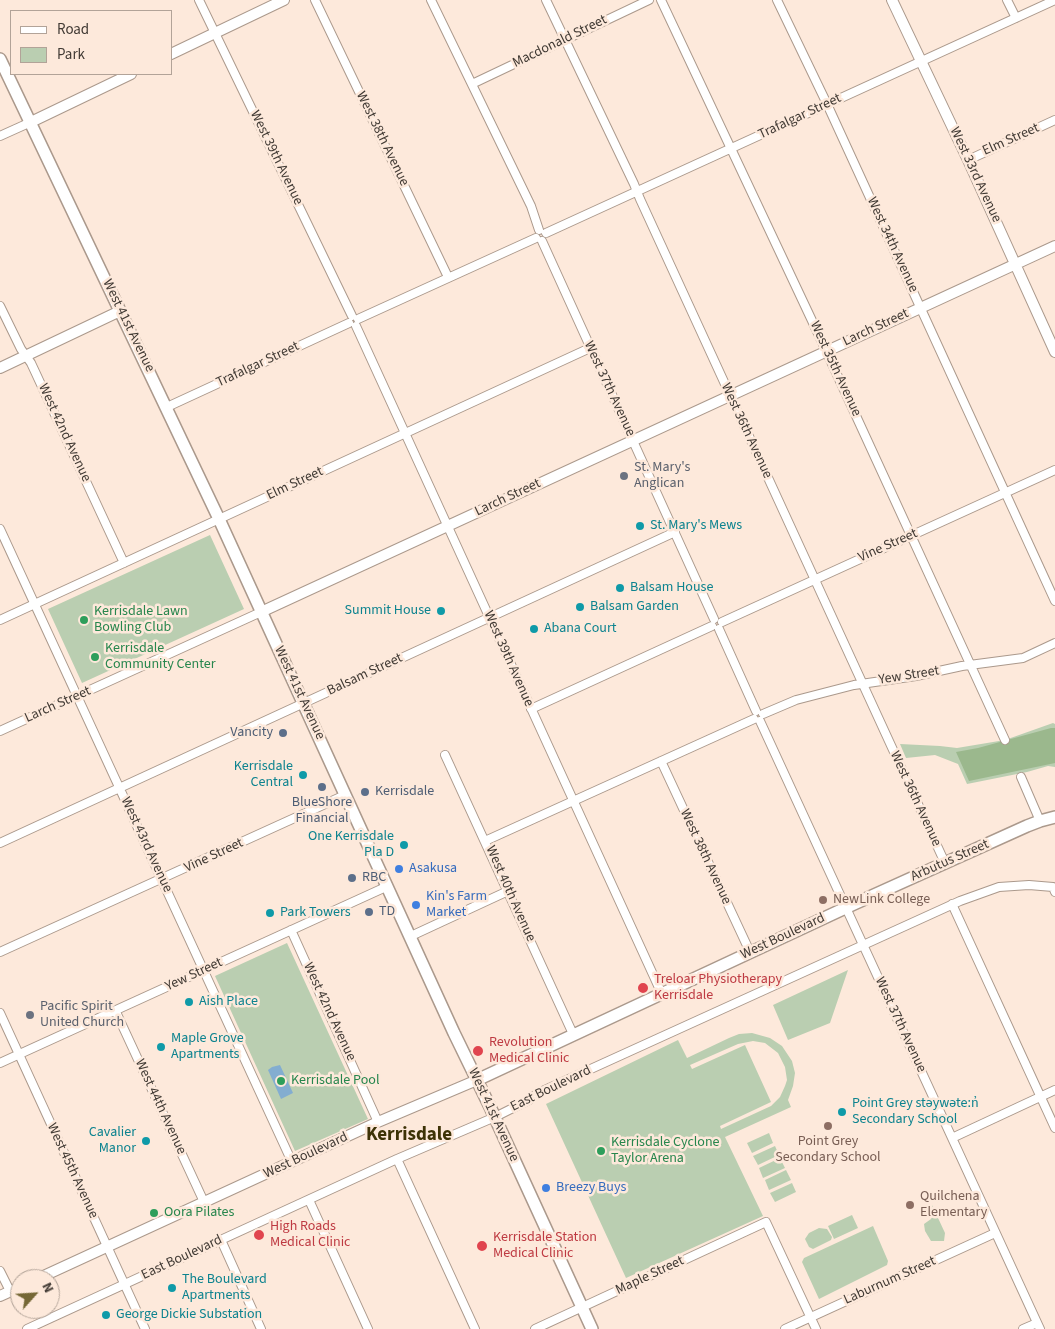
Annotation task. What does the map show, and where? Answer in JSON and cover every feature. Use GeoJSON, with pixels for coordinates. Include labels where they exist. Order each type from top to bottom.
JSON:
{"type":"FeatureCollection","features":[{"type":"Feature","properties":{"kind":"main road","name":"West 41st Avenue"},"geometry":{"type":"LineString","coordinates":[[0,59],[167,407],[592,1329]]}},
{"type":"Feature","properties":{"kind":"main road","name":"Arbutus Street"},"geometry":{"type":"LineString","coordinates":[[847,907],[1040,821],[1055,818]]}},
{"type":"Feature","properties":{"kind":"main road","name":"West Boulevard"},"geometry":{"type":"LineString","coordinates":[[477,1080],[661,992],[847,907]]}},
{"type":"Feature","properties":{"kind":"street","name":"West 39th Avenue"},"geometry":{"type":"LineString","coordinates":[[199,0],[354,321],[404,434],[661,992]]}},
{"type":"Feature","properties":{"kind":"street"},"geometry":{"type":"LineString","coordinates":[[172,54],[284,0]]}},
{"type":"Feature","properties":{"kind":"street","name":"West 38th Avenue"},"geometry":{"type":"LineString","coordinates":[[315,0],[448,277]]}},
{"type":"Feature","properties":{"kind":"street","name":"West 37th Avenue"},"geometry":{"type":"LineString","coordinates":[[431,0],[531,206],[541,235],[590,348],[1038,1326]]}},
{"type":"Feature","properties":{"kind":"street","name":"West 36th Avenue"},"geometry":{"type":"LineString","coordinates":[[546,0],[637,191],[945,864]]}},
{"type":"Feature","properties":{"kind":"street","name":"Macdonald Street"},"geometry":{"type":"LineString","coordinates":[[472,84],[648,0]]}},
{"type":"Feature","properties":{"kind":"street","name":"West 35th Avenue"},"geometry":{"type":"LineString","coordinates":[[661,0],[732,148],[1005,740]]}},
{"type":"Feature","properties":{"kind":"street","name":"West 34th Avenue"},"geometry":{"type":"LineString","coordinates":[[776,0],[826,104],[1055,601]]}},
{"type":"Feature","properties":{"kind":"street","name":"West 33rd Avenue"},"geometry":{"type":"LineString","coordinates":[[892,0],[968,160],[1055,352]]}},
{"type":"Feature","properties":{"kind":"street"},"geometry":{"type":"LineString","coordinates":[[1007,0],[1016,18]]}},
{"type":"Feature","properties":{"kind":"street","name":"Trafalgar Street"},"geometry":{"type":"LineString","coordinates":[[167,407],[1055,0]]}},
{"type":"Feature","properties":{"kind":"street"},"geometry":{"type":"LineString","coordinates":[[0,136],[128,75]]}},
{"type":"Feature","properties":{"kind":"street","name":"Elm Street"},"geometry":{"type":"LineString","coordinates":[[968,160],[1055,120]]}},
{"type":"Feature","properties":{"kind":"street","name":"Larch Street"},"geometry":{"type":"LineString","coordinates":[[0,731],[1055,246]]}},
{"type":"Feature","properties":{"kind":"street","name":"West 42nd Avenue"},"geometry":{"type":"LineString","coordinates":[[0,306],[20,349],[31,363],[124,563]]}},
{"type":"Feature","properties":{"kind":"street"},"geometry":{"type":"LineString","coordinates":[[0,368],[120,311]]}},
{"type":"Feature","properties":{"kind":"street","name":"Elm Street"},"geometry":{"type":"LineString","coordinates":[[0,620],[590,348]]}},
{"type":"Feature","properties":{"kind":"street","name":"Vine Street"},"geometry":{"type":"LineString","coordinates":[[531,709],[1055,470]]}},
{"type":"Feature","properties":{"kind":"street","name":"West 43rd Avenue"},"geometry":{"type":"LineString","coordinates":[[0,529],[292,1162]]}},
{"type":"Feature","properties":{"kind":"street","name":"Balsam Street"},"geometry":{"type":"LineString","coordinates":[[0,842],[675,532]]}},
{"type":"Feature","properties":{"kind":"street","name":"Yew Street"},"geometry":{"type":"LineString","coordinates":[[486,841],[796,700],[862,684],[1023,658],[1055,643]]}},
{"type":"Feature","properties":{"kind":"street","name":"West 40th Avenue"},"geometry":{"type":"LineString","coordinates":[[445,755],[573,1034]]}},
{"type":"Feature","properties":{"kind":"street","name":"West 38th Avenue"},"geometry":{"type":"LineString","coordinates":[[661,761],[750,952]]}},
{"type":"Feature","properties":{"kind":"street"},"geometry":{"type":"LineString","coordinates":[[1021,777],[1040,821]]}},
{"type":"Feature","properties":{"kind":"street","name":"Vine Street"},"geometry":{"type":"LineString","coordinates":[[0,952],[345,795]]}},
{"type":"Feature","properties":{"kind":"street","name":"East Boulevard"},"geometry":{"type":"LineString","coordinates":[[27,1329],[397,1159],[495,1117],[529,1100],[538,1093],[973,895],[999,887],[1029,885],[1054,890]]}},
{"type":"Feature","properties":{"kind":"street","name":"Yew Street"},"geometry":{"type":"LineString","coordinates":[[0,1064],[388,886]]}},
{"type":"Feature","properties":{"kind":"street"},"geometry":{"type":"LineString","coordinates":[[411,936],[508,891]]}},
{"type":"Feature","properties":{"kind":"street"},"geometry":{"type":"LineString","coordinates":[[952,904],[1055,1128]]}},
{"type":"Feature","properties":{"kind":"street","name":"West 42nd Avenue"},"geometry":{"type":"LineString","coordinates":[[291,930],[378,1122]]}},
{"type":"Feature","properties":{"kind":"street","name":"West 44th Avenue"},"geometry":{"type":"LineString","coordinates":[[116,1012],[204,1202]]}},
{"type":"Feature","properties":{"kind":"street","name":"West 45th Avenue"},"geometry":{"type":"LineString","coordinates":[[0,1013],[145,1329]]}},
{"type":"Feature","properties":{"kind":"street","name":"West Boulevard"},"geometry":{"type":"LineString","coordinates":[[59,1269],[378,1122],[477,1080]]}},
{"type":"Feature","properties":{"kind":"street"},"geometry":{"type":"LineString","coordinates":[[952,1138],[1055,1090]]}},
{"type":"Feature","properties":{"kind":"street"},"geometry":{"type":"LineString","coordinates":[[397,1159],[475,1329]]}},
{"type":"Feature","properties":{"kind":"street"},"geometry":{"type":"LineString","coordinates":[[309,1200],[368,1329]]}},
{"type":"Feature","properties":{"kind":"street","name":"Maple Street"},"geometry":{"type":"LineString","coordinates":[[534,1329],[766,1222],[811,1317]]}},
{"type":"Feature","properties":{"kind":"street","name":"Laburnum Street"},"geometry":{"type":"LineString","coordinates":[[785,1329],[996,1233]]}},
{"type":"Feature","properties":{"kind":"street"},"geometry":{"type":"LineString","coordinates":[[221,1240],[261,1329]]}},
{"type":"Feature","properties":{"kind":"street"},"geometry":{"type":"LineString","coordinates":[[0,1271],[10,1292],[0,1296]]}},
{"type":"Feature","properties":{"kind":"street"},"geometry":{"type":"LineString","coordinates":[[811,1317],[816,1329]]}},
{"type":"Feature","properties":{"kind":"street"},"geometry":{"type":"LineString","coordinates":[[1022,1329],[1038,1326]]}},
{"type":"Feature","properties":{"kind":"green space"},"geometry":{"type":"Polygon","coordinates":[[[210,535],[244,609],[82,683],[48,609],[210,535]]]}},
{"type":"Feature","properties":{"kind":"green space"},"geometry":{"type":"Polygon","coordinates":[[[1053,723],[1055,724],[1055,767],[1048,766],[967,784],[958,764],[935,755],[906,758],[900,744],[957,748],[1005,740],[1053,723]]]}},
{"type":"Feature","properties":{"kind":"green space"},"geometry":{"type":"Polygon","coordinates":[[[1055,728],[1055,763],[969,781],[956,752],[978,748],[1055,728]]]}},
{"type":"Feature","properties":{"kind":"green space"},"geometry":{"type":"Polygon","coordinates":[[[287,943],[368,1119],[295,1151],[215,976],[287,943]]]}},
{"type":"Feature","properties":{"kind":"green space"},"geometry":{"type":"Polygon","coordinates":[[[848,970],[830,1023],[788,1040],[773,1005],[848,970]]]}},
{"type":"Feature","properties":{"kind":"green space"},"geometry":{"type":"Polygon","coordinates":[[[752,1033],[770,1038],[782,1046],[792,1061],[795,1073],[788,1100],[791,1107],[725,1137],[763,1216],[626,1278],[546,1104],[678,1040],[687,1058],[739,1034],[752,1033]],[[753,1041],[738,1044],[690,1065],[692,1069],[745,1045],[771,1102],[720,1126],[721,1129],[771,1106],[780,1097],[787,1080],[785,1067],[778,1053],[765,1043],[753,1041]]]}},
{"type":"Feature","properties":{"kind":"green space"},"geometry":{"type":"Polygon","coordinates":[[[769,1133],[773,1143],[752,1153],[747,1143],[769,1133]]]}},
{"type":"Feature","properties":{"kind":"green space"},"geometry":{"type":"Polygon","coordinates":[[[775,1146],[779,1155],[758,1165],[753,1156],[775,1146]]]}},
{"type":"Feature","properties":{"kind":"green space"},"geometry":{"type":"Polygon","coordinates":[[[780,1158],[785,1168],[763,1178],[759,1168],[780,1158]]]}},
{"type":"Feature","properties":{"kind":"green space"},"geometry":{"type":"Polygon","coordinates":[[[786,1170],[791,1180],[769,1190],[765,1180],[786,1170]]]}},
{"type":"Feature","properties":{"kind":"green space"},"geometry":{"type":"Polygon","coordinates":[[[792,1183],[796,1192],[775,1202],[770,1193],[792,1183]]]}},
{"type":"Feature","properties":{"kind":"green space"},"geometry":{"type":"Polygon","coordinates":[[[932,1205],[945,1233],[944,1241],[931,1241],[925,1231],[924,1224],[931,1219],[927,1208],[932,1205]]]}},
{"type":"Feature","properties":{"kind":"green space"},"geometry":{"type":"Polygon","coordinates":[[[852,1215],[858,1228],[834,1239],[828,1226],[852,1215]]]}},
{"type":"Feature","properties":{"kind":"green space"},"geometry":{"type":"Polygon","coordinates":[[[873,1226],[888,1261],[887,1265],[819,1299],[802,1262],[804,1258],[873,1226]]]}},
{"type":"Feature","properties":{"kind":"green space"},"geometry":{"type":"Polygon","coordinates":[[[819,1228],[827,1229],[832,1237],[831,1240],[813,1249],[809,1247],[805,1239],[809,1233],[819,1228]]]}},
{"type":"Feature","properties":{"kind":"water"},"geometry":{"type":"Polygon","coordinates":[[[280,1065],[293,1093],[281,1099],[268,1070],[280,1065]]]}},
{"type":"Feature","properties":{"kind":"place","name":"St. Mary's Anglican"},"geometry":{"type":"Point","coordinates":[624,476]}},
{"type":"Feature","properties":{"kind":"place","name":"St. Mary's Mews"},"geometry":{"type":"Point","coordinates":[640,526]}},
{"type":"Feature","properties":{"kind":"place","name":"Balsam House"},"geometry":{"type":"Point","coordinates":[620,588]}},
{"type":"Feature","properties":{"kind":"place","name":"Balsam Garden"},"geometry":{"type":"Point","coordinates":[580,607]}},
{"type":"Feature","properties":{"kind":"place","name":"Summit House"},"geometry":{"type":"Point","coordinates":[441,611]}},
{"type":"Feature","properties":{"kind":"place","name":"Kerrisdale Lawn Bowling Club"},"geometry":{"type":"Point","coordinates":[84,620]}},
{"type":"Feature","properties":{"kind":"place","name":"Abana Court"},"geometry":{"type":"Point","coordinates":[534,629]}},
{"type":"Feature","properties":{"kind":"place","name":"Kerrisdale Community Center"},"geometry":{"type":"Point","coordinates":[95,657]}},
{"type":"Feature","properties":{"kind":"place","name":"Vancity"},"geometry":{"type":"Point","coordinates":[283,733]}},
{"type":"Feature","properties":{"kind":"place","name":"Kerrisdale Central"},"geometry":{"type":"Point","coordinates":[303,775]}},
{"type":"Feature","properties":{"kind":"place","name":"BlueShore Financial"},"geometry":{"type":"Point","coordinates":[322,787]}},
{"type":"Feature","properties":{"kind":"place","name":"Kerrisdale"},"geometry":{"type":"Point","coordinates":[365,792]}},
{"type":"Feature","properties":{"kind":"place","name":"One Kerrisdale Pla D"},"geometry":{"type":"Point","coordinates":[404,845]}},
{"type":"Feature","properties":{"kind":"place","name":"Asakusa"},"geometry":{"type":"Point","coordinates":[399,869]}},
{"type":"Feature","properties":{"kind":"place","name":"RBC"},"geometry":{"type":"Point","coordinates":[352,878]}},
{"type":"Feature","properties":{"kind":"place","name":"NewLink College"},"geometry":{"type":"Point","coordinates":[823,900]}},
{"type":"Feature","properties":{"kind":"place","name":"Kin's Farm Market"},"geometry":{"type":"Point","coordinates":[416,905]}},
{"type":"Feature","properties":{"kind":"place","name":"TD"},"geometry":{"type":"Point","coordinates":[369,912]}},
{"type":"Feature","properties":{"kind":"place","name":"Park Towers"},"geometry":{"type":"Point","coordinates":[270,913]}},
{"type":"Feature","properties":{"kind":"place","name":"Treloar Physiotherapy Kerrisdale"},"geometry":{"type":"Point","coordinates":[643,988]}},
{"type":"Feature","properties":{"kind":"place","name":"Aish Place"},"geometry":{"type":"Point","coordinates":[189,1002]}},
{"type":"Feature","properties":{"kind":"place","name":"Pacific Spirit United Church"},"geometry":{"type":"Point","coordinates":[30,1015]}},
{"type":"Feature","properties":{"kind":"place","name":"Maple Grove Apartments"},"geometry":{"type":"Point","coordinates":[161,1047]}},
{"type":"Feature","properties":{"kind":"place","name":"Revolution Medical Clinic"},"geometry":{"type":"Point","coordinates":[478,1051]}},
{"type":"Feature","properties":{"kind":"place","name":"Kerrisdale Pool"},"geometry":{"type":"Point","coordinates":[281,1081]}},
{"type":"Feature","properties":{"kind":"place","name":"Point Grey stəywəte:n̓ Secondary School"},"geometry":{"type":"Point","coordinates":[842,1112]}},
{"type":"Feature","properties":{"kind":"place","name":"Point Grey Secondary School"},"geometry":{"type":"Point","coordinates":[828,1126]}},
{"type":"Feature","properties":{"kind":"place","name":"Cavalier Manor"},"geometry":{"type":"Point","coordinates":[146,1141]}},
{"type":"Feature","properties":{"kind":"place","name":"Kerrisdale Cyclone Taylor Arena"},"geometry":{"type":"Point","coordinates":[601,1151]}},
{"type":"Feature","properties":{"kind":"place","name":"Breezy Buys"},"geometry":{"type":"Point","coordinates":[546,1188]}},
{"type":"Feature","properties":{"kind":"place","name":"Quilchena Elementary"},"geometry":{"type":"Point","coordinates":[910,1205]}},
{"type":"Feature","properties":{"kind":"place","name":"Oora Pilates"},"geometry":{"type":"Point","coordinates":[154,1213]}},
{"type":"Feature","properties":{"kind":"place","name":"High Roads Medical Clinic"},"geometry":{"type":"Point","coordinates":[259,1235]}},
{"type":"Feature","properties":{"kind":"place","name":"Kerrisdale Station Medical Clinic"},"geometry":{"type":"Point","coordinates":[482,1246]}},
{"type":"Feature","properties":{"kind":"place","name":"The Boulevard Apartments"},"geometry":{"type":"Point","coordinates":[172,1288]}},
{"type":"Feature","properties":{"kind":"place","name":"George Dickie Substation"},"geometry":{"type":"Point","coordinates":[106,1315]}},
{"type":"Feature","properties":{"kind":"district","name":"Kerrisdale"},"geometry":{"type":"Point","coordinates":[409,1136]}}]}
